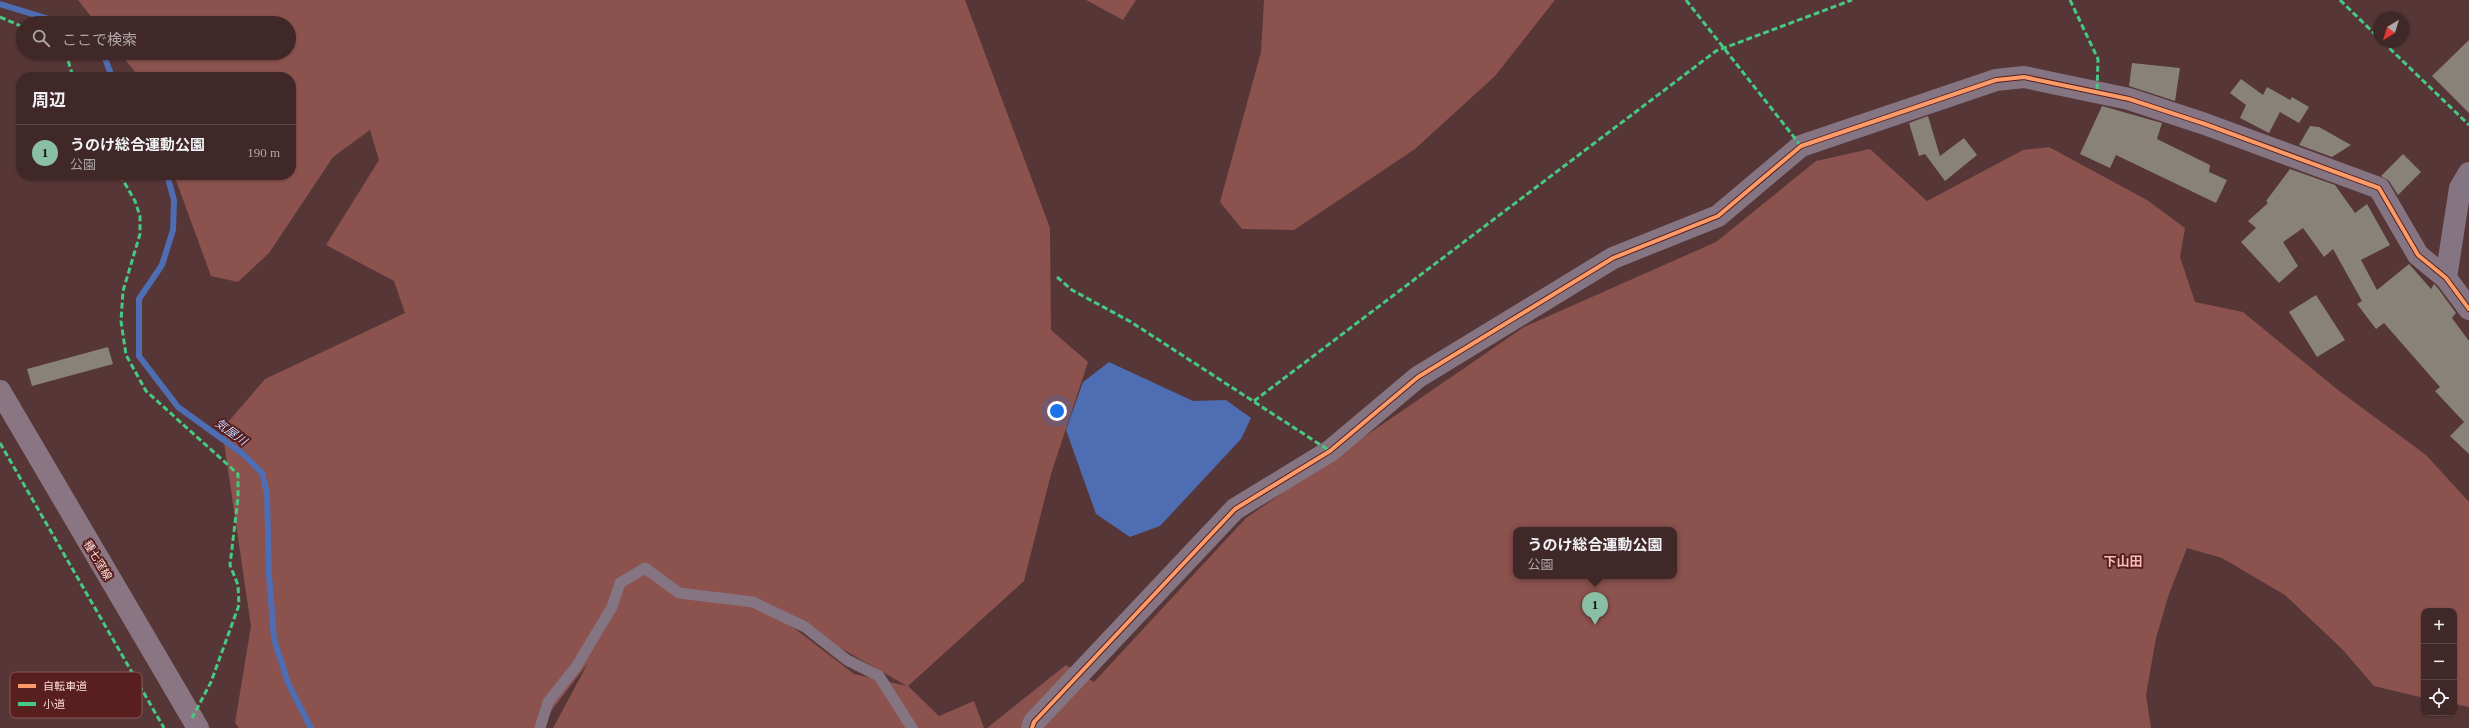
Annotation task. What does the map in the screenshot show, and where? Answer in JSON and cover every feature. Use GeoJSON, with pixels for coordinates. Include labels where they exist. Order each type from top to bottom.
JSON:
{"type":"FeatureCollection","features":[{"type":"Feature","properties":{"kind":"main road","name":"種七窪線"},"geometry":{"type":"LineString","coordinates":[[0,391],[198,728]]}},
{"type":"Feature","properties":{"kind":"street"},"geometry":{"type":"LineString","coordinates":[[1032,728],[1034,722],[1235,508],[1330,451],[1418,377],[1613,258],[1718,216],[1802,146],[1996,80],[2024,77],[2129,99],[2206,124],[2379,188],[2418,255],[2446,278],[2469,309]]}},
{"type":"Feature","properties":{"kind":"street"},"geometry":{"type":"LineString","coordinates":[[2446,278],[2460,188],[2469,173]]}},
{"type":"Feature","properties":{"kind":"lane"},"geometry":{"type":"LineString","coordinates":[[540,728],[548,702],[576,667],[612,607],[620,584],[645,568],[679,593],[753,602],[805,627],[847,660],[879,676],[912,728]]}},
{"type":"Feature","properties":{"kind":"shaded area"},"geometry":{"type":"Polygon","coordinates":[[[78,0],[965,0],[1050,228],[1051,330],[1088,362],[1051,474],[1024,581],[908,686],[939,716],[974,701],[984,728],[553,728],[588,663],[538,728],[239,728],[235,723],[251,626],[222,429],[265,379],[405,313],[394,281],[326,245],[379,160],[370,130],[333,157],[269,253],[238,282],[211,276],[176,180],[296,180],[296,72],[135,72],[126,60],[296,60],[296,16],[91,16],[78,0]],[[760,602],[854,674],[907,686],[760,602]]]}},
{"type":"Feature","properties":{"kind":"shaded area"},"geometry":{"type":"Polygon","coordinates":[[[1086,0],[1136,0],[1123,20],[1086,0]]]}},
{"type":"Feature","properties":{"kind":"shaded area"},"geometry":{"type":"Polygon","coordinates":[[[1264,0],[1555,0],[1495,76],[1415,149],[1294,230],[1242,229],[1220,202],[1261,52],[1264,0]]]}},
{"type":"Feature","properties":{"kind":"shaded area"},"geometry":{"type":"Polygon","coordinates":[[[2049,147],[2147,200],[2185,228],[2180,257],[2195,302],[2243,312],[2338,390],[2426,455],[2469,502],[2469,707],[2457,705],[2457,608],[2421,608],[2421,697],[2374,686],[2343,650],[2285,595],[2222,558],[2187,548],[2169,594],[2156,638],[2146,695],[2151,728],[987,728],[1066,665],[1094,682],[1246,518],[1524,327],[1716,242],[1816,161],[1870,149],[1927,201],[2023,150],[2049,147]]]}},
{"type":"Feature","properties":{"kind":"water"},"geometry":{"type":"Polygon","coordinates":[[[1109,362],[1193,401],[1226,400],[1251,418],[1241,439],[1160,526],[1130,537],[1096,514],[1066,430],[1083,382],[1109,362]]]}},
{"type":"Feature","properties":{"kind":"building"},"geometry":{"type":"Polygon","coordinates":[[[2469,40],[2469,113],[2432,76],[2469,40]]]}},
{"type":"Feature","properties":{"kind":"building"},"geometry":{"type":"Polygon","coordinates":[[[2132,63],[2180,68],[2175,101],[2129,86],[2132,63]]]}},
{"type":"Feature","properties":{"kind":"building"},"geometry":{"type":"Polygon","coordinates":[[[2241,79],[2263,95],[2267,87],[2290,100],[2292,97],[2309,107],[2299,123],[2280,112],[2269,133],[2240,118],[2246,105],[2230,93],[2241,79]]]}},
{"type":"Feature","properties":{"kind":"building"},"geometry":{"type":"Polygon","coordinates":[[[2102,106],[2162,123],[2157,139],[2210,165],[2209,172],[2227,180],[2216,203],[2116,155],[2110,168],[2080,154],[2102,106]]]}},
{"type":"Feature","properties":{"kind":"building"},"geometry":{"type":"Polygon","coordinates":[[[1928,116],[1940,156],[1964,138],[1977,155],[1945,181],[1925,154],[1919,156],[1909,123],[1928,116]]]}},
{"type":"Feature","properties":{"kind":"building"},"geometry":{"type":"Polygon","coordinates":[[[2310,126],[2319,127],[2351,145],[2332,157],[2299,145],[2310,126]]]}},
{"type":"Feature","properties":{"kind":"building"},"geometry":{"type":"Polygon","coordinates":[[[2403,154],[2421,172],[2398,195],[2389,181],[2381,176],[2403,154]]]}},
{"type":"Feature","properties":{"kind":"building"},"geometry":{"type":"Polygon","coordinates":[[[2290,169],[2335,185],[2355,213],[2367,204],[2390,245],[2361,260],[2377,290],[2409,264],[2431,289],[2434,284],[2437,287],[2456,313],[2452,318],[2469,341],[2469,454],[2450,436],[2464,422],[2435,391],[2440,387],[2384,323],[2376,329],[2357,304],[2362,301],[2333,249],[2324,257],[2303,228],[2283,242],[2298,266],[2279,283],[2241,242],[2256,228],[2248,221],[2268,203],[2266,201],[2290,169]]]}},
{"type":"Feature","properties":{"kind":"building"},"geometry":{"type":"Polygon","coordinates":[[[2316,295],[2345,340],[2317,357],[2289,312],[2316,295]]]}},
{"type":"Feature","properties":{"kind":"building"},"geometry":{"type":"Polygon","coordinates":[[[108,347],[113,364],[32,386],[27,369],[108,347]]]}},
{"type":"Feature","properties":{"kind":"waterway","name":"気屋川"},"geometry":{"type":"LineString","coordinates":[[0,4],[39,16]]}},
{"type":"Feature","properties":{"kind":"waterway","name":"気屋川"},"geometry":{"type":"LineString","coordinates":[[106,60],[110,72]]}},
{"type":"Feature","properties":{"kind":"waterway","name":"気屋川"},"geometry":{"type":"LineString","coordinates":[[168,180],[174,200],[173,230],[162,265],[139,299],[139,356],[178,407],[243,454],[262,473],[267,494],[269,575],[274,639],[288,683],[311,728]]}},
{"type":"Feature","properties":{"kind":"marked path"},"geometry":{"type":"LineString","coordinates":[[1686,0],[1801,146]]}},
{"type":"Feature","properties":{"kind":"marked path"},"geometry":{"type":"LineString","coordinates":[[1254,401],[1716,51],[1852,0]]}},
{"type":"Feature","properties":{"kind":"marked path"},"geometry":{"type":"LineString","coordinates":[[2070,0],[2098,59],[2097,92]]}},
{"type":"Feature","properties":{"kind":"marked path"},"geometry":{"type":"LineString","coordinates":[[2340,0],[2373,32]]}},
{"type":"Feature","properties":{"kind":"marked path"},"geometry":{"type":"LineString","coordinates":[[0,17],[16,24]]}},
{"type":"Feature","properties":{"kind":"marked path"},"geometry":{"type":"LineString","coordinates":[[2389,48],[2469,125]]}},
{"type":"Feature","properties":{"kind":"marked path"},"geometry":{"type":"LineString","coordinates":[[68,60],[72,72]]}},
{"type":"Feature","properties":{"kind":"marked path"},"geometry":{"type":"LineString","coordinates":[[123,180],[135,201],[140,216],[140,234],[123,291],[121,321],[126,355],[146,391],[238,474],[238,498],[230,565],[238,585],[239,605],[211,682],[192,718]]}},
{"type":"Feature","properties":{"kind":"marked path"},"geometry":{"type":"LineString","coordinates":[[1057,277],[1072,290],[1131,322],[1330,451]]}},
{"type":"Feature","properties":{"kind":"marked path"},"geometry":{"type":"LineString","coordinates":[[0,443],[132,672]]}},
{"type":"Feature","properties":{"kind":"marked path"},"geometry":{"type":"LineString","coordinates":[[142,690],[164,728]]}},
{"type":"Feature","properties":{"kind":"cycle path"},"geometry":{"type":"LineString","coordinates":[[1032,728],[1034,722],[1235,509],[1330,451],[1418,377],[1613,258],[1718,216],[1801,146],[1996,80],[2024,77],[2129,99],[2205,124],[2379,188],[2418,255],[2446,278],[2469,309]]}},
{"type":"Feature","properties":{"kind":"place","name":"うのけ総合運動公園"},"geometry":{"type":"Point","coordinates":[1595,625]}},
{"type":"Feature","properties":{"kind":"district","name":"下山田"},"geometry":{"type":"Point","coordinates":[2123,561]}}]}
